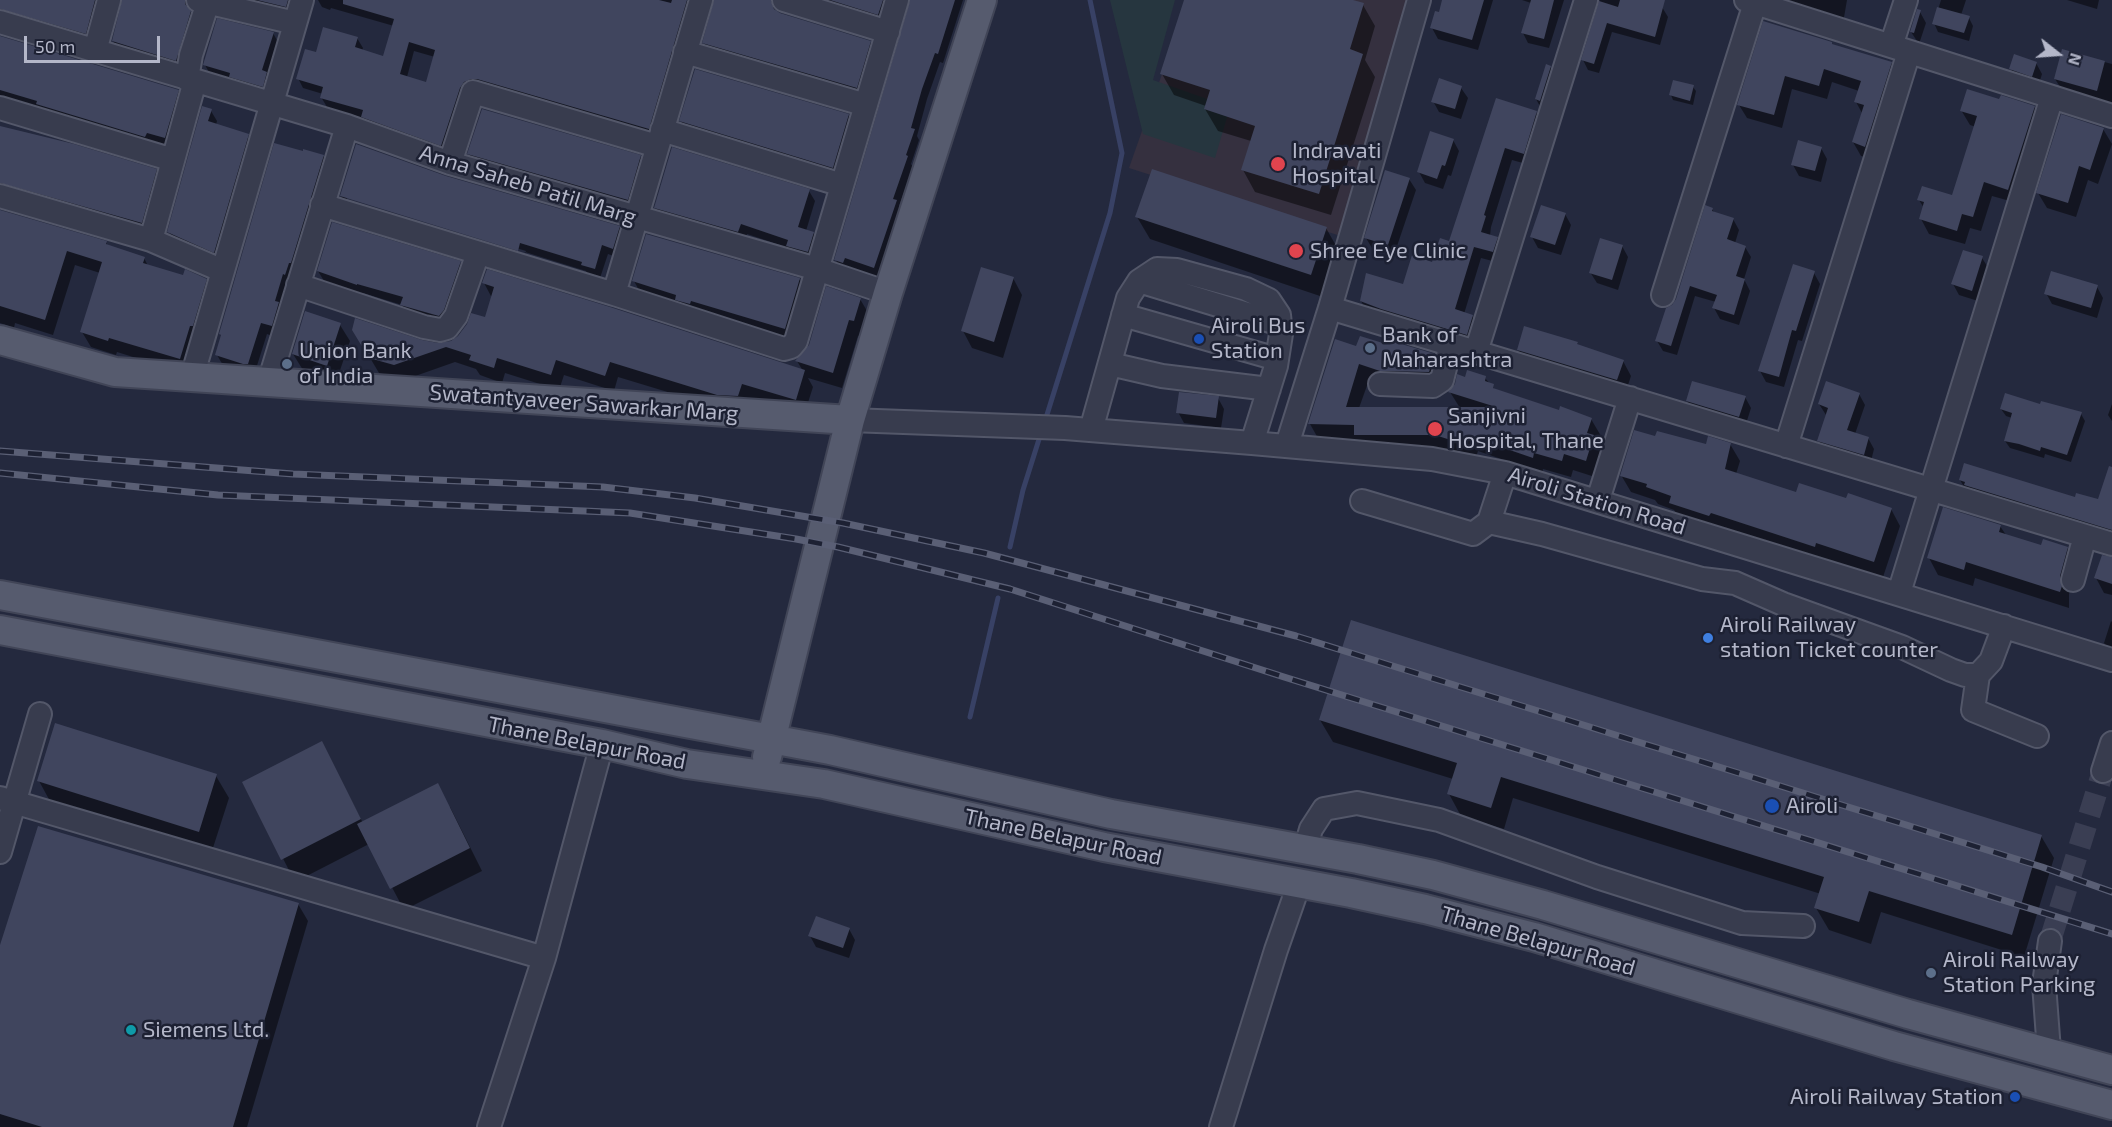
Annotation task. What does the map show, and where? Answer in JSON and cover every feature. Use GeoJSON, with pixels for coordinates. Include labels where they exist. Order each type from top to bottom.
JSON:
{"type":"FeatureCollection","features":[{"type":"Feature","properties":{"kind":"main road"},"geometry":{"type":"LineString","coordinates":[[763,774],[850,420],[888,293],[982,0]]}},
{"type":"Feature","properties":{"kind":"main road","name":"Swatantyaveer Sawarkar Marg"},"geometry":{"type":"LineString","coordinates":[[0,340],[115,372],[850,420]]}},
{"type":"Feature","properties":{"kind":"main road","name":"Thane Belapur Road"},"geometry":{"type":"LineString","coordinates":[[0,595],[831,750],[1111,814],[1433,875],[1532,902],[1782,978],[2112,1070]]}},
{"type":"Feature","properties":{"kind":"main road","name":"Thane Belapur Road"},"geometry":{"type":"LineString","coordinates":[[0,630],[602,744],[687,764],[824,784],[1104,848],[1425,909],[1534,937],[1867,1038],[2112,1105]]}},
{"type":"Feature","properties":{"kind":"street"},"geometry":{"type":"LineString","coordinates":[[94,51],[109,0]]}},
{"type":"Feature","properties":{"kind":"street"},"geometry":{"type":"LineString","coordinates":[[192,377],[302,0]]}},
{"type":"Feature","properties":{"kind":"street"},"geometry":{"type":"LineString","coordinates":[[614,294],[701,0]]}},
{"type":"Feature","properties":{"kind":"street"},"geometry":{"type":"LineString","coordinates":[[784,0],[888,32]]}},
{"type":"Feature","properties":{"kind":"street"},"geometry":{"type":"LineString","coordinates":[[322,205],[614,294],[784,349],[790,347],[796,341],[897,0]]}},
{"type":"Feature","properties":{"kind":"street"},"geometry":{"type":"LineString","coordinates":[[1287,446],[1330,308],[1419,0]]}},
{"type":"Feature","properties":{"kind":"street"},"geometry":{"type":"LineString","coordinates":[[1476,352],[1586,0]]}},
{"type":"Feature","properties":{"kind":"street"},"geometry":{"type":"LineString","coordinates":[[1786,446],[1900,49],[1906,0]]}},
{"type":"Feature","properties":{"kind":"street"},"geometry":{"type":"LineString","coordinates":[[151,240],[173,160],[191,80],[191,55],[203,1],[295,23]]}},
{"type":"Feature","properties":{"kind":"street"},"geometry":{"type":"LineString","coordinates":[[1663,295],[1752,1],[2112,116]]}},
{"type":"Feature","properties":{"kind":"street","name":"Anna Saheb Patil Marg"},"geometry":{"type":"LineString","coordinates":[[0,22],[347,126],[450,163],[817,269],[888,293]]}},
{"type":"Feature","properties":{"kind":"street"},"geometry":{"type":"LineString","coordinates":[[685,52],[866,105]]}},
{"type":"Feature","properties":{"kind":"street"},"geometry":{"type":"LineString","coordinates":[[450,163],[473,92],[842,185]]}},
{"type":"Feature","properties":{"kind":"street"},"geometry":{"type":"LineString","coordinates":[[1899,593],[2052,97]]}},
{"type":"Feature","properties":{"kind":"street"},"geometry":{"type":"LineString","coordinates":[[0,108],[173,160]]}},
{"type":"Feature","properties":{"kind":"street"},"geometry":{"type":"LineString","coordinates":[[270,382],[347,126]]}},
{"type":"Feature","properties":{"kind":"street"},"geometry":{"type":"LineString","coordinates":[[0,196],[151,240],[223,271]]}},
{"type":"Feature","properties":{"kind":"street"},"geometry":{"type":"LineString","coordinates":[[298,285],[424,327],[440,330],[447,328],[456,316],[478,253]]}},
{"type":"Feature","properties":{"kind":"street"},"geometry":{"type":"LineString","coordinates":[[1091,430],[1128,298],[1139,281],[1158,269],[1177,270],[1246,289],[1269,300],[1279,315],[1281,334],[1277,359],[1252,443]]}},
{"type":"Feature","properties":{"kind":"street"},"geometry":{"type":"LineString","coordinates":[[1330,308],[2112,544]]}},
{"type":"Feature","properties":{"kind":"street"},"geometry":{"type":"LineString","coordinates":[[1123,315],[1277,359]]}},
{"type":"Feature","properties":{"kind":"street"},"geometry":{"type":"LineString","coordinates":[[1380,384],[1433,386],[1442,380],[1451,344]]}},
{"type":"Feature","properties":{"kind":"street"},"geometry":{"type":"LineString","coordinates":[[1110,364],[1162,376],[1269,389]]}},
{"type":"Feature","properties":{"kind":"street"},"geometry":{"type":"LineString","coordinates":[[1598,500],[1630,398]]}},
{"type":"Feature","properties":{"kind":"street","name":"Swatantyaveer Sawarkar Marg"},"geometry":{"type":"LineString","coordinates":[[850,420],[1065,428]]}},
{"type":"Feature","properties":{"kind":"street","name":"Airoli Station Road"},"geometry":{"type":"LineString","coordinates":[[1065,428],[1432,459],[1505,473],[2112,660]]}},
{"type":"Feature","properties":{"kind":"street"},"geometry":{"type":"LineString","coordinates":[[1362,501],[1473,534],[1489,522],[1505,473]]}},
{"type":"Feature","properties":{"kind":"street"},"geometry":{"type":"LineString","coordinates":[[1489,522],[1542,534],[1702,579],[1735,583],[1783,604],[1902,647],[1951,670],[1965,675],[1978,675]]}},
{"type":"Feature","properties":{"kind":"street"},"geometry":{"type":"LineString","coordinates":[[2073,580],[2085,536]]}},
{"type":"Feature","properties":{"kind":"street"},"geometry":{"type":"LineString","coordinates":[[2004,626],[1991,661],[1978,675],[1973,710],[2037,736]]}},
{"type":"Feature","properties":{"kind":"street"},"geometry":{"type":"LineString","coordinates":[[0,852],[8,800],[40,714]]}},
{"type":"Feature","properties":{"kind":"street"},"geometry":{"type":"LineString","coordinates":[[2103,771],[2112,743]]}},
{"type":"Feature","properties":{"kind":"street"},"geometry":{"type":"LineString","coordinates":[[489,1127],[544,958],[602,744]]}},
{"type":"Feature","properties":{"kind":"street"},"geometry":{"type":"LineString","coordinates":[[8,800],[544,958]]}},
{"type":"Feature","properties":{"kind":"street"},"geometry":{"type":"LineString","coordinates":[[1305,850],[1311,829],[1324,809],[1357,803],[1439,820],[1597,877],[1742,923],[1803,927]]}},
{"type":"Feature","properties":{"kind":"street"},"geometry":{"type":"LineString","coordinates":[[1221,1127],[1299,884]]}},
{"type":"Feature","properties":{"kind":"street"},"geometry":{"type":"LineString","coordinates":[[2049,1051],[2044,984],[2050,941]]}},
{"type":"Feature","properties":{"kind":"shaded area"},"geometry":{"type":"Polygon","coordinates":[[[1110,0],[1175,0],[1153,80],[1230,107],[1215,158],[1143,134],[1110,0]]]}},
{"type":"Feature","properties":{"kind":"shaded area"},"geometry":{"type":"Polygon","coordinates":[[[1188,0],[1411,0],[1350,239],[1129,168],[1188,0]]]}},
{"type":"Feature","properties":{"kind":"building"},"geometry":{"type":"Polygon","coordinates":[[[0,0],[95,0],[86,34],[0,9],[0,0]]]}},
{"type":"Feature","properties":{"kind":"building"},"geometry":{"type":"Polygon","coordinates":[[[122,0],[185,0],[185,4],[191,11],[176,61],[112,41],[122,0]]]}},
{"type":"Feature","properties":{"kind":"building"},"geometry":{"type":"Polygon","coordinates":[[[257,0],[288,0],[286,7],[257,0]]]}},
{"type":"Feature","properties":{"kind":"building"},"geometry":{"type":"Polygon","coordinates":[[[343,0],[659,0],[671,3],[672,0],[687,0],[649,129],[471,79],[464,82],[460,88],[441,146],[361,117],[363,110],[320,98],[323,87],[296,79],[305,49],[316,52],[323,27],[358,37],[355,47],[383,56],[394,19],[343,4],[343,0]],[[409,42],[400,74],[426,82],[435,50],[409,42]]]}},
{"type":"Feature","properties":{"kind":"building"},"geometry":{"type":"Polygon","coordinates":[[[714,0],[771,0],[774,9],[780,13],[871,41],[857,88],[702,43],[714,0]]]}},
{"type":"Feature","properties":{"kind":"building"},"geometry":{"type":"Polygon","coordinates":[[[830,0],[883,0],[878,15],[830,0]]]}},
{"type":"Feature","properties":{"kind":"building"},"geometry":{"type":"Polygon","coordinates":[[[910,0],[955,0],[938,54],[935,53],[922,89],[911,128],[915,129],[906,155],[908,156],[893,199],[897,200],[874,268],[845,258],[843,263],[834,260],[910,0]]]}},
{"type":"Feature","properties":{"kind":"building"},"geometry":{"type":"Polygon","coordinates":[[[1184,0],[1353,0],[1364,3],[1350,49],[1363,54],[1319,194],[1241,170],[1255,126],[1204,109],[1210,90],[1160,74],[1184,0]]]}},
{"type":"Feature","properties":{"kind":"building"},"geometry":{"type":"Polygon","coordinates":[[[1442,0],[1484,0],[1472,40],[1430,28],[1435,11],[1439,12],[1442,0]]]}},
{"type":"Feature","properties":{"kind":"building"},"geometry":{"type":"Polygon","coordinates":[[[1531,0],[1554,0],[1544,39],[1521,33],[1531,0]]]}},
{"type":"Feature","properties":{"kind":"building"},"geometry":{"type":"Polygon","coordinates":[[[1620,0],[1665,0],[1655,37],[1607,23],[1594,64],[1581,60],[1599,1],[1618,7],[1620,0]]]}},
{"type":"Feature","properties":{"kind":"building"},"geometry":{"type":"Polygon","coordinates":[[[1937,7],[1970,16],[1964,33],[1932,24],[1937,7]]]}},
{"type":"Feature","properties":{"kind":"building"},"geometry":{"type":"Polygon","coordinates":[[[1917,9],[1921,10],[1914,33],[1910,32],[1917,9]]]}},
{"type":"Feature","properties":{"kind":"building"},"geometry":{"type":"Polygon","coordinates":[[[217,18],[274,32],[262,70],[267,72],[263,87],[229,77],[230,73],[203,65],[217,18]]]}},
{"type":"Feature","properties":{"kind":"building"},"geometry":{"type":"Polygon","coordinates":[[[1763,21],[1892,62],[1865,147],[1852,142],[1864,105],[1854,102],[1861,81],[1824,69],[1819,86],[1785,76],[1774,115],[1737,105],[1763,21]]]}},
{"type":"Feature","properties":{"kind":"building"},"geometry":{"type":"Polygon","coordinates":[[[0,36],[179,90],[165,138],[147,133],[145,137],[36,104],[37,101],[0,90],[0,36]]]}},
{"type":"Feature","properties":{"kind":"building"},"geometry":{"type":"Polygon","coordinates":[[[2062,49],[2105,61],[2097,91],[2054,79],[2062,49]]]}},
{"type":"Feature","properties":{"kind":"building"},"geometry":{"type":"Polygon","coordinates":[[[2014,54],[2037,62],[2032,77],[2009,69],[2014,54]]]}},
{"type":"Feature","properties":{"kind":"building"},"geometry":{"type":"Polygon","coordinates":[[[1546,64],[1551,66],[1540,101],[1535,99],[1546,64]]]}},
{"type":"Feature","properties":{"kind":"building"},"geometry":{"type":"Polygon","coordinates":[[[695,69],[849,114],[833,168],[679,121],[695,69]]]}},
{"type":"Feature","properties":{"kind":"building"},"geometry":{"type":"Polygon","coordinates":[[[1439,78],[1462,86],[1455,109],[1431,102],[1439,78]]]}},
{"type":"Feature","properties":{"kind":"building"},"geometry":{"type":"Polygon","coordinates":[[[1673,80],[1694,85],[1690,101],[1669,95],[1673,80]]]}},
{"type":"Feature","properties":{"kind":"building"},"geometry":{"type":"Polygon","coordinates":[[[1967,89],[1999,99],[2001,95],[2035,106],[2008,190],[1984,182],[1973,217],[1962,214],[1957,231],[1919,219],[1924,202],[1917,200],[1922,186],[1952,195],[1977,116],[1960,111],[1967,89]]]}},
{"type":"Feature","properties":{"kind":"building"},"geometry":{"type":"Polygon","coordinates":[[[1496,98],[1537,111],[1524,154],[1505,148],[1484,215],[1486,216],[1481,232],[1498,237],[1493,252],[1474,247],[1455,309],[1473,315],[1467,335],[1360,301],[1366,273],[1403,284],[1412,255],[1432,262],[1440,238],[1449,241],[1496,98]]]}},
{"type":"Feature","properties":{"kind":"building"},"geometry":{"type":"Polygon","coordinates":[[[202,106],[212,109],[208,121],[249,134],[214,253],[167,232],[202,106]]]}},
{"type":"Feature","properties":{"kind":"building"},"geometry":{"type":"Polygon","coordinates":[[[482,109],[641,155],[628,200],[467,154],[482,109]]]}},
{"type":"Feature","properties":{"kind":"building"},"geometry":{"type":"Polygon","coordinates":[[[2061,114],[2104,128],[2090,170],[2079,166],[2068,203],[2036,193],[2061,114]]]}},
{"type":"Feature","properties":{"kind":"building"},"geometry":{"type":"Polygon","coordinates":[[[0,126],[74,144],[157,169],[142,223],[0,183],[0,126]]]}},
{"type":"Feature","properties":{"kind":"building"},"geometry":{"type":"Polygon","coordinates":[[[1430,131],[1454,139],[1445,166],[1442,165],[1437,179],[1417,172],[1430,131]]]}},
{"type":"Feature","properties":{"kind":"building"},"geometry":{"type":"Polygon","coordinates":[[[1798,140],[1822,147],[1815,171],[1791,165],[1798,140]]]}},
{"type":"Feature","properties":{"kind":"building"},"geometry":{"type":"Polygon","coordinates":[[[274,143],[324,155],[291,263],[285,275],[283,274],[275,301],[279,302],[272,326],[261,323],[248,364],[243,364],[215,355],[274,143]]]}},
{"type":"Feature","properties":{"kind":"building"},"geometry":{"type":"Polygon","coordinates":[[[356,144],[446,176],[620,226],[613,249],[602,245],[595,269],[581,265],[582,262],[520,243],[518,251],[340,196],[356,144]]]}},
{"type":"Feature","properties":{"kind":"building"},"geometry":{"type":"Polygon","coordinates":[[[672,147],[810,189],[798,227],[814,232],[808,252],[786,246],[788,240],[741,224],[738,232],[654,208],[672,147]]]}},
{"type":"Feature","properties":{"kind":"building"},"geometry":{"type":"Polygon","coordinates":[[[1152,169],[1327,227],[1311,275],[1135,217],[1152,169]]]}},
{"type":"Feature","properties":{"kind":"building"},"geometry":{"type":"Polygon","coordinates":[[[1385,170],[1410,178],[1388,245],[1364,238],[1385,170]]]}},
{"type":"Feature","properties":{"kind":"building"},"geometry":{"type":"Polygon","coordinates":[[[1541,205],[1566,213],[1555,245],[1530,237],[1541,205]]]}},
{"type":"Feature","properties":{"kind":"building"},"geometry":{"type":"Polygon","coordinates":[[[1705,205],[1713,208],[1712,211],[1734,218],[1727,239],[1746,246],[1736,276],[1745,279],[1734,315],[1712,308],[1717,295],[1690,286],[1671,346],[1655,341],[1666,308],[1676,299],[1705,205]]]}},
{"type":"Feature","properties":{"kind":"building"},"geometry":{"type":"Polygon","coordinates":[[[0,210],[107,241],[106,244],[145,257],[143,263],[183,275],[185,269],[207,279],[180,359],[80,332],[102,262],[67,251],[45,320],[0,306],[0,210]]]}},
{"type":"Feature","properties":{"kind":"building"},"geometry":{"type":"Polygon","coordinates":[[[332,222],[461,261],[444,310],[439,316],[400,305],[403,297],[357,285],[317,271],[332,222]]]}},
{"type":"Feature","properties":{"kind":"building"},"geometry":{"type":"Polygon","coordinates":[[[646,234],[800,278],[785,329],[691,301],[690,304],[675,300],[676,295],[632,281],[646,234]]]}},
{"type":"Feature","properties":{"kind":"building"},"geometry":{"type":"Polygon","coordinates":[[[1600,238],[1623,245],[1612,280],[1589,273],[1600,238]]]}},
{"type":"Feature","properties":{"kind":"building"},"geometry":{"type":"Polygon","coordinates":[[[1963,250],[1983,256],[1972,291],[1951,284],[1963,250]]]}},
{"type":"Feature","properties":{"kind":"building"},"geometry":{"type":"Polygon","coordinates":[[[1793,264],[1815,271],[1796,331],[1792,330],[1779,377],[1758,371],[1793,264]]]}},
{"type":"Feature","properties":{"kind":"building"},"geometry":{"type":"Polygon","coordinates":[[[981,267],[1014,277],[994,342],[961,331],[981,267]]]}},
{"type":"Feature","properties":{"kind":"building"},"geometry":{"type":"Polygon","coordinates":[[[487,269],[805,370],[796,400],[742,384],[738,396],[717,395],[610,362],[605,376],[556,360],[551,375],[497,358],[494,368],[469,360],[471,355],[446,347],[394,365],[369,358],[352,330],[355,318],[422,340],[438,343],[451,341],[467,324],[471,313],[485,317],[494,287],[482,283],[487,269]]]}},
{"type":"Feature","properties":{"kind":"building"},"geometry":{"type":"Polygon","coordinates":[[[2051,271],[2098,285],[2091,308],[2044,294],[2051,271]]]}},
{"type":"Feature","properties":{"kind":"building"},"geometry":{"type":"Polygon","coordinates":[[[826,286],[861,298],[854,321],[849,320],[833,373],[795,361],[809,345],[826,286]]]}},
{"type":"Feature","properties":{"kind":"building"},"geometry":{"type":"Polygon","coordinates":[[[305,311],[341,323],[327,366],[292,354],[305,311]]]}},
{"type":"Feature","properties":{"kind":"building"},"geometry":{"type":"Polygon","coordinates":[[[1524,326],[1578,342],[1577,344],[1624,360],[1617,380],[1517,350],[1524,326]]]}},
{"type":"Feature","properties":{"kind":"building"},"geometry":{"type":"Polygon","coordinates":[[[1360,336],[1386,344],[1388,340],[1435,354],[1429,372],[1380,371],[1359,364],[1346,407],[1496,407],[1448,392],[1455,384],[1457,374],[1465,377],[1467,370],[1486,376],[1485,381],[1494,384],[1493,388],[1559,410],[1560,406],[1592,418],[1587,433],[1594,435],[1586,461],[1564,454],[1562,461],[1534,453],[1533,458],[1469,436],[1466,445],[1435,435],[1354,435],[1354,425],[1308,424],[1335,339],[1356,346],[1360,336]]]}},
{"type":"Feature","properties":{"kind":"building"},"geometry":{"type":"Polygon","coordinates":[[[1692,381],[1746,396],[1739,417],[1686,401],[1692,381]]]}},
{"type":"Feature","properties":{"kind":"building"},"geometry":{"type":"Polygon","coordinates":[[[1826,381],[1860,393],[1847,430],[1869,437],[1864,455],[1817,441],[1828,408],[1818,404],[1826,381]]]}},
{"type":"Feature","properties":{"kind":"building"},"geometry":{"type":"Polygon","coordinates":[[[1179,392],[1219,396],[1216,418],[1176,413],[1179,392]]]}},
{"type":"Feature","properties":{"kind":"building"},"geometry":{"type":"Polygon","coordinates":[[[2005,393],[2040,404],[2041,401],[2082,412],[2067,455],[2041,447],[2040,451],[2004,441],[2012,413],[2000,409],[2005,393]]]}},
{"type":"Feature","properties":{"kind":"building"},"geometry":{"type":"Polygon","coordinates":[[[1634,430],[1655,436],[1657,431],[1706,444],[1708,436],[1731,443],[1725,469],[1796,492],[1799,483],[1846,498],[1848,493],[1892,508],[1874,562],[1816,543],[1815,547],[1711,513],[1709,516],[1669,503],[1671,496],[1646,487],[1647,484],[1620,476],[1634,430]]]}},
{"type":"Feature","properties":{"kind":"building"},"geometry":{"type":"Polygon","coordinates":[[[1964,463],[2075,497],[2076,493],[2098,499],[2109,466],[2112,467],[2112,530],[1964,485],[1965,482],[1959,480],[1964,463]]]}},
{"type":"Feature","properties":{"kind":"building"},"geometry":{"type":"Polygon","coordinates":[[[1943,507],[2001,525],[1999,532],[2041,545],[2043,539],[2068,547],[2060,576],[2062,586],[2060,592],[1966,562],[1964,570],[1927,558],[1943,507]]]}},
{"type":"Feature","properties":{"kind":"building"},"geometry":{"type":"Polygon","coordinates":[[[2102,555],[2112,557],[2112,584],[2094,578],[2102,555]]]}},
{"type":"Feature","properties":{"kind":"building","name":"Airoli"},"geometry":{"type":"Polygon","coordinates":[[[1351,620],[2042,835],[2012,935],[1869,891],[1859,922],[1814,908],[1824,877],[1501,777],[1491,808],[1447,794],[1457,763],[1319,720],[1351,620]]]}},
{"type":"Feature","properties":{"kind":"building"},"geometry":{"type":"Polygon","coordinates":[[[55,723],[217,774],[199,832],[37,781],[55,723]]]}},
{"type":"Feature","properties":{"kind":"building"},"geometry":{"type":"Polygon","coordinates":[[[322,741],[361,819],[281,860],[242,782],[322,741]]]}},
{"type":"Feature","properties":{"kind":"building"},"geometry":{"type":"Polygon","coordinates":[[[438,783],[470,848],[390,889],[357,824],[438,783]]]}},
{"type":"Feature","properties":{"kind":"building","name":"Siemens Ltd."},"geometry":{"type":"Polygon","coordinates":[[[38,826],[299,903],[233,1127],[42,1127],[0,1114],[0,945],[38,826]]]}},
{"type":"Feature","properties":{"kind":"building"},"geometry":{"type":"Polygon","coordinates":[[[816,916],[850,928],[843,948],[808,936],[816,916]]]}},
{"type":"Feature","properties":{"kind":"waterway"},"geometry":{"type":"LineString","coordinates":[[1045,421],[1110,213],[1122,153],[1090,0]]}},
{"type":"Feature","properties":{"kind":"waterway"},"geometry":{"type":"LineString","coordinates":[[1010,547],[1023,490],[1041,433]]}},
{"type":"Feature","properties":{"kind":"waterway"},"geometry":{"type":"LineString","coordinates":[[970,717],[998,598]]}},
{"type":"Feature","properties":{"kind":"tunnel"},"geometry":{"type":"LineString","coordinates":[[2050,941],[2103,771]]}},
{"type":"Feature","properties":{"kind":"railway"},"geometry":{"type":"LineString","coordinates":[[0,451],[293,474],[603,487],[695,498],[843,523],[984,553],[1296,636],[2042,867],[2112,892]]}},
{"type":"Feature","properties":{"kind":"railway"},"geometry":{"type":"LineString","coordinates":[[0,473],[218,495],[630,513],[838,547],[1010,589],[1284,677],[2112,934]]}},
{"type":"Feature","properties":{"kind":"place","name":"Indravati Hospital"},"geometry":{"type":"Point","coordinates":[1278,164]}},
{"type":"Feature","properties":{"kind":"place","name":"Shree Eye Clinic"},"geometry":{"type":"Point","coordinates":[1296,251]}},
{"type":"Feature","properties":{"kind":"place","name":"Airoli Bus Station"},"geometry":{"type":"Point","coordinates":[1199,339]}},
{"type":"Feature","properties":{"kind":"place","name":"Bank of Maharashtra"},"geometry":{"type":"Point","coordinates":[1370,348]}},
{"type":"Feature","properties":{"kind":"place","name":"Union Bank of India"},"geometry":{"type":"Point","coordinates":[287,364]}},
{"type":"Feature","properties":{"kind":"place","name":"Sanjivni Hospital, Thane"},"geometry":{"type":"Point","coordinates":[1435,429]}},
{"type":"Feature","properties":{"kind":"place","name":"Airoli Railway station Ticket counter"},"geometry":{"type":"Point","coordinates":[1708,638]}},
{"type":"Feature","properties":{"kind":"place","name":"Airoli"},"geometry":{"type":"Point","coordinates":[1772,806]}},
{"type":"Feature","properties":{"kind":"place","name":"Airoli Railway Station Parking"},"geometry":{"type":"Point","coordinates":[1931,973]}},
{"type":"Feature","properties":{"kind":"place","name":"Siemens Ltd."},"geometry":{"type":"Point","coordinates":[131,1030]}},
{"type":"Feature","properties":{"kind":"place","name":"Airoli Railway Station"},"geometry":{"type":"Point","coordinates":[2015,1097]}}]}
